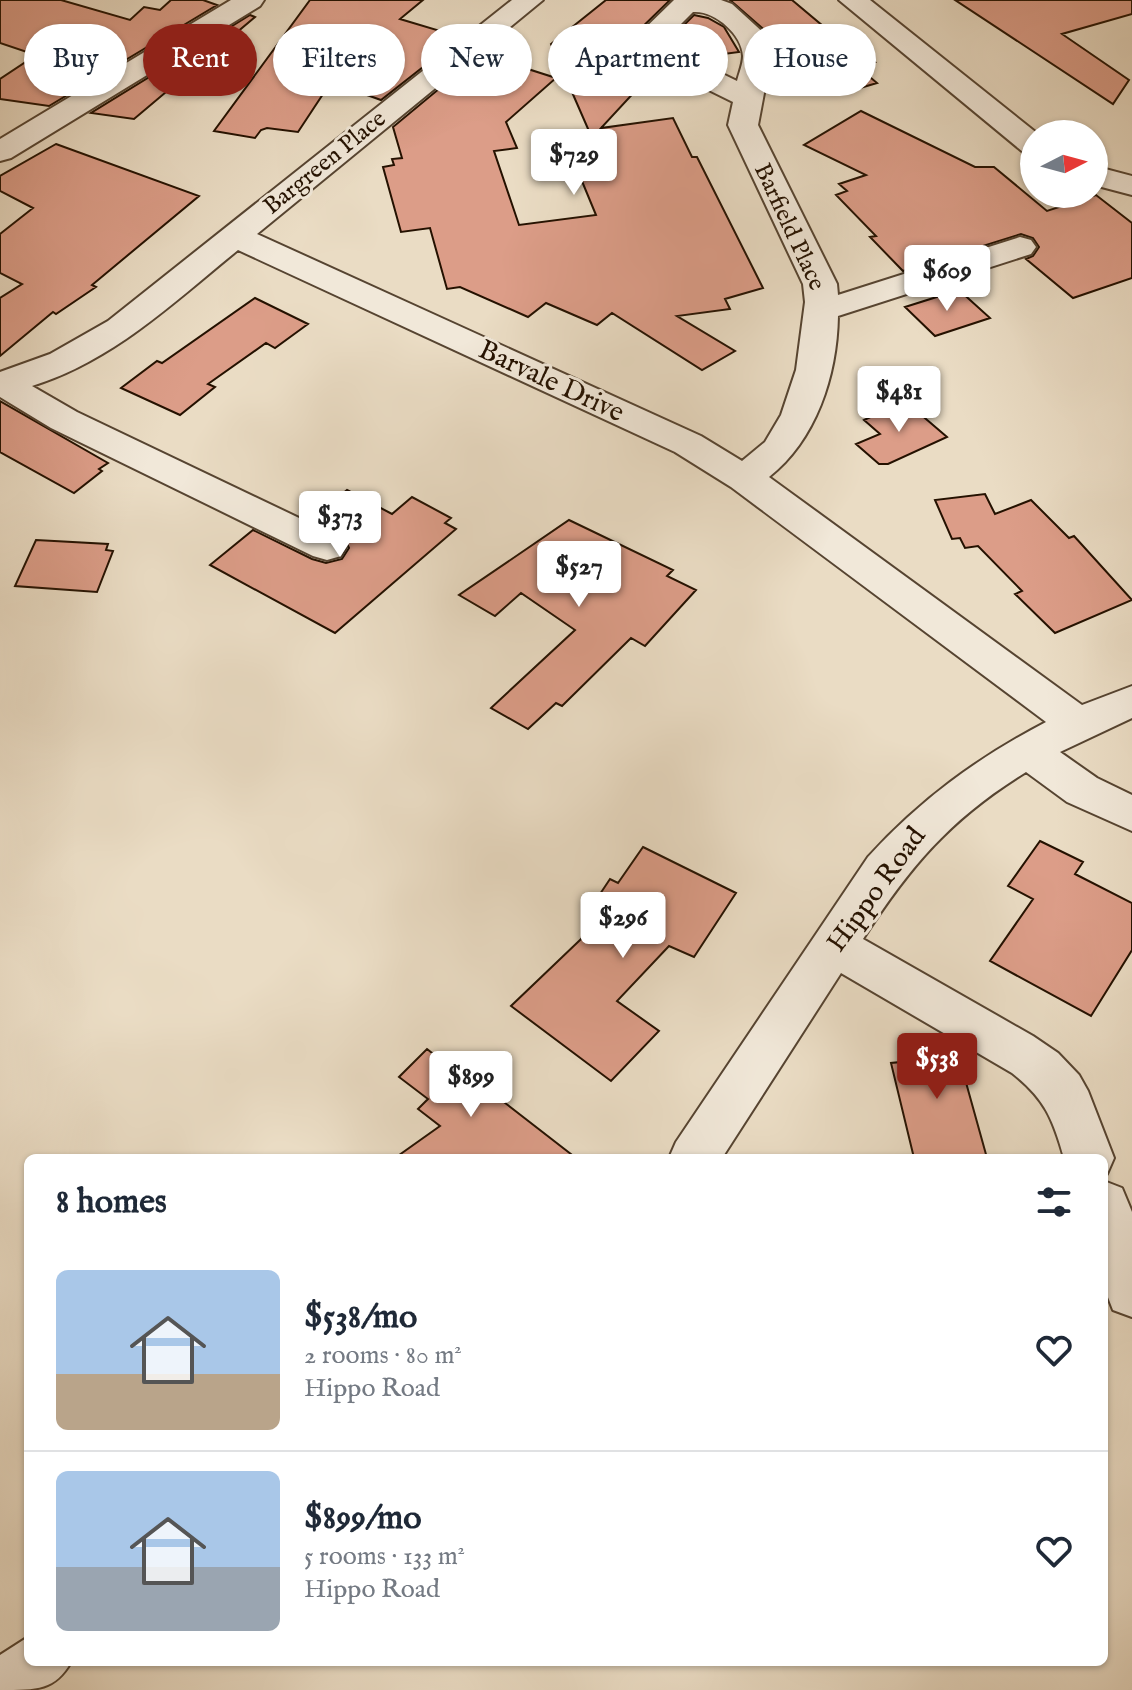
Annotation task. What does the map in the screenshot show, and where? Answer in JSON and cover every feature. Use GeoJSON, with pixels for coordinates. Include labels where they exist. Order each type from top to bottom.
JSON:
{"type":"FeatureCollection","features":[{"type":"Feature","properties":{"kind":"street"},"geometry":{"type":"LineString","coordinates":[[0,152],[250,0]]}},
{"type":"Feature","properties":{"kind":"street","name":"Bargreen Place"},"geometry":{"type":"LineString","coordinates":[[234,236],[529,0]]}},
{"type":"Feature","properties":{"kind":"street"},"geometry":{"type":"LineString","coordinates":[[853,0],[1020,135]]}},
{"type":"Feature","properties":{"kind":"street","name":"Barfield Place"},"geometry":{"type":"LineString","coordinates":[[744,478],[777,451],[792,429],[805,394],[824,310],[820,284],[812,263],[748,140],[743,125],[748,98]]}},
{"type":"Feature","properties":{"kind":"street"},"geometry":{"type":"LineString","coordinates":[[1108,179],[1132,186]]}},
{"type":"Feature","properties":{"kind":"street"},"geometry":{"type":"LineString","coordinates":[[1,383],[36,375],[96,345],[234,236]]}},
{"type":"Feature","properties":{"kind":"street","name":"Barvale Drive"},"geometry":{"type":"LineString","coordinates":[[234,236],[688,444],[744,478],[1077,723]]}},
{"type":"Feature","properties":{"kind":"street"},"geometry":{"type":"LineString","coordinates":[[824,310],[1020,247]]}},
{"type":"Feature","properties":{"kind":"street"},"geometry":{"type":"LineString","coordinates":[[1,383],[64,420],[327,547]]}},
{"type":"Feature","properties":{"kind":"street","name":"Hippo Road"},"geometry":{"type":"LineString","coordinates":[[697,1154],[884,870],[910,838],[955,796],[1077,723],[1132,701]]}},
{"type":"Feature","properties":{"kind":"street"},"geometry":{"type":"LineString","coordinates":[[1028,751],[1082,790],[1132,814]]}},
{"type":"Feature","properties":{"kind":"street"},"geometry":{"type":"LineString","coordinates":[[835,945],[1006,1045],[1044,1072],[1061,1089],[1075,1113],[1088,1154]]}},
{"type":"Feature","properties":{"kind":"street"},"geometry":{"type":"LineString","coordinates":[[1108,1217],[1132,1292]]}},
{"type":"Feature","properties":{"kind":"street"},"geometry":{"type":"LineString","coordinates":[[3,1690],[36,1666]]}},
{"type":"Feature","properties":{"kind":"building"},"geometry":{"type":"Polygon","coordinates":[[[0,0],[61,0],[130,20],[144,7],[160,10],[171,0],[203,0],[217,5],[185,24],[143,24],[143,49],[127,59],[127,24],[24,24],[24,51],[0,43],[0,0]]]}},
{"type":"Feature","properties":{"kind":"building"},"geometry":{"type":"Polygon","coordinates":[[[310,0],[423,0],[400,19],[421,25],[421,69],[405,81],[405,24],[292,24],[310,0]]]}},
{"type":"Feature","properties":{"kind":"building"},"geometry":{"type":"Polygon","coordinates":[[[606,0],[670,0],[645,24],[576,24],[606,0]]]}},
{"type":"Feature","properties":{"kind":"building"},"geometry":{"type":"Polygon","coordinates":[[[730,0],[792,0],[821,24],[758,24],[730,0]]]}},
{"type":"Feature","properties":{"kind":"building"},"geometry":{"type":"Polygon","coordinates":[[[955,0],[1132,0],[1132,14],[1062,34],[1129,80],[1113,104],[955,0]]]}},
{"type":"Feature","properties":{"kind":"building"},"geometry":{"type":"Polygon","coordinates":[[[250,15],[255,17],[247,24],[235,24],[250,15]]]}},
{"type":"Feature","properties":{"kind":"building"},"geometry":{"type":"Polygon","coordinates":[[[694,15],[719,24],[685,24],[694,15]]]}},
{"type":"Feature","properties":{"kind":"building"},"geometry":{"type":"Polygon","coordinates":[[[728,34],[739,52],[728,53],[728,34]]]}},
{"type":"Feature","properties":{"kind":"building"},"geometry":{"type":"Polygon","coordinates":[[[273,50],[273,96],[322,96],[298,132],[267,128],[255,138],[214,131],[240,96],[257,96],[257,72],[273,50]]]}},
{"type":"Feature","properties":{"kind":"building"},"geometry":{"type":"Polygon","coordinates":[[[24,63],[24,96],[66,96],[49,106],[0,99],[0,79],[24,63]]]}},
{"type":"Feature","properties":{"kind":"building"},"geometry":{"type":"Polygon","coordinates":[[[532,70],[548,75],[548,85],[506,122],[517,148],[494,151],[519,225],[596,215],[579,174],[606,170],[574,96],[631,96],[601,128],[673,118],[692,157],[697,157],[763,288],[725,299],[730,309],[677,316],[735,351],[702,370],[612,313],[597,325],[546,303],[528,317],[460,287],[447,289],[430,228],[401,232],[383,167],[394,165],[392,159],[402,158],[393,127],[430,96],[532,96],[532,70]]]}},
{"type":"Feature","properties":{"kind":"building"},"geometry":{"type":"Polygon","coordinates":[[[143,81],[143,96],[161,96],[134,119],[91,113],[119,96],[127,96],[127,91],[143,81]]]}},
{"type":"Feature","properties":{"kind":"building"},"geometry":{"type":"Polygon","coordinates":[[[861,111],[975,167],[994,167],[1020,189],[1020,208],[1043,208],[1047,211],[1056,208],[1108,208],[1108,204],[1132,223],[1132,278],[1073,298],[1026,259],[1033,256],[1039,247],[1033,238],[1021,234],[903,271],[870,237],[876,236],[836,195],[847,191],[839,184],[866,175],[804,145],[861,111]]]}},
{"type":"Feature","properties":{"kind":"building"},"geometry":{"type":"Polygon","coordinates":[[[56,144],[199,196],[92,285],[96,287],[56,314],[53,312],[0,356],[0,298],[22,284],[0,273],[0,234],[33,208],[0,191],[0,176],[56,144]]]}},
{"type":"Feature","properties":{"kind":"building"},"geometry":{"type":"Polygon","coordinates":[[[959,290],[990,318],[935,336],[905,307],[959,290]]]}},
{"type":"Feature","properties":{"kind":"building"},"geometry":{"type":"Polygon","coordinates":[[[255,298],[308,324],[275,348],[266,343],[208,384],[215,387],[180,415],[121,388],[157,361],[162,363],[255,298]]]}},
{"type":"Feature","properties":{"kind":"building"},"geometry":{"type":"Polygon","coordinates":[[[0,401],[108,463],[74,493],[0,452],[0,401]]]}},
{"type":"Feature","properties":{"kind":"building"},"geometry":{"type":"Polygon","coordinates":[[[905,401],[947,437],[888,464],[879,464],[856,444],[880,434],[864,420],[905,401]]]}},
{"type":"Feature","properties":{"kind":"building"},"geometry":{"type":"Polygon","coordinates":[[[347,490],[392,514],[412,497],[451,518],[445,523],[456,529],[335,633],[210,565],[253,530],[312,559],[326,563],[342,559],[349,548],[344,537],[311,520],[347,490]]]}},
{"type":"Feature","properties":{"kind":"building"},"geometry":{"type":"Polygon","coordinates":[[[985,494],[995,514],[1031,500],[1069,538],[1074,536],[1132,600],[1055,633],[1015,594],[1022,591],[978,546],[965,548],[960,538],[952,539],[935,500],[985,494]]]}},
{"type":"Feature","properties":{"kind":"building"},"geometry":{"type":"Polygon","coordinates":[[[569,520],[673,570],[667,576],[696,590],[645,646],[631,638],[562,706],[556,703],[528,729],[491,708],[575,630],[521,593],[495,616],[459,595],[569,520]]]}},
{"type":"Feature","properties":{"kind":"building"},"geometry":{"type":"Polygon","coordinates":[[[36,540],[108,544],[106,550],[113,551],[97,592],[15,586],[36,540]]]}},
{"type":"Feature","properties":{"kind":"building"},"geometry":{"type":"Polygon","coordinates":[[[1040,841],[1083,862],[1075,874],[1132,903],[1132,950],[1091,1016],[990,961],[1033,899],[1008,886],[1040,841]]]}},
{"type":"Feature","properties":{"kind":"building"},"geometry":{"type":"Polygon","coordinates":[[[643,847],[736,893],[694,957],[669,946],[617,1001],[659,1031],[611,1081],[511,1006],[602,919],[588,912],[610,879],[618,883],[643,847]]]}},
{"type":"Feature","properties":{"kind":"building"},"geometry":{"type":"Polygon","coordinates":[[[943,1036],[955,1043],[986,1154],[913,1154],[891,1063],[911,1061],[905,1039],[943,1036]]]}},
{"type":"Feature","properties":{"kind":"building"},"geometry":{"type":"Polygon","coordinates":[[[427,1049],[456,1072],[460,1068],[571,1154],[401,1154],[440,1126],[418,1109],[428,1099],[399,1077],[427,1049]]]}}]}
